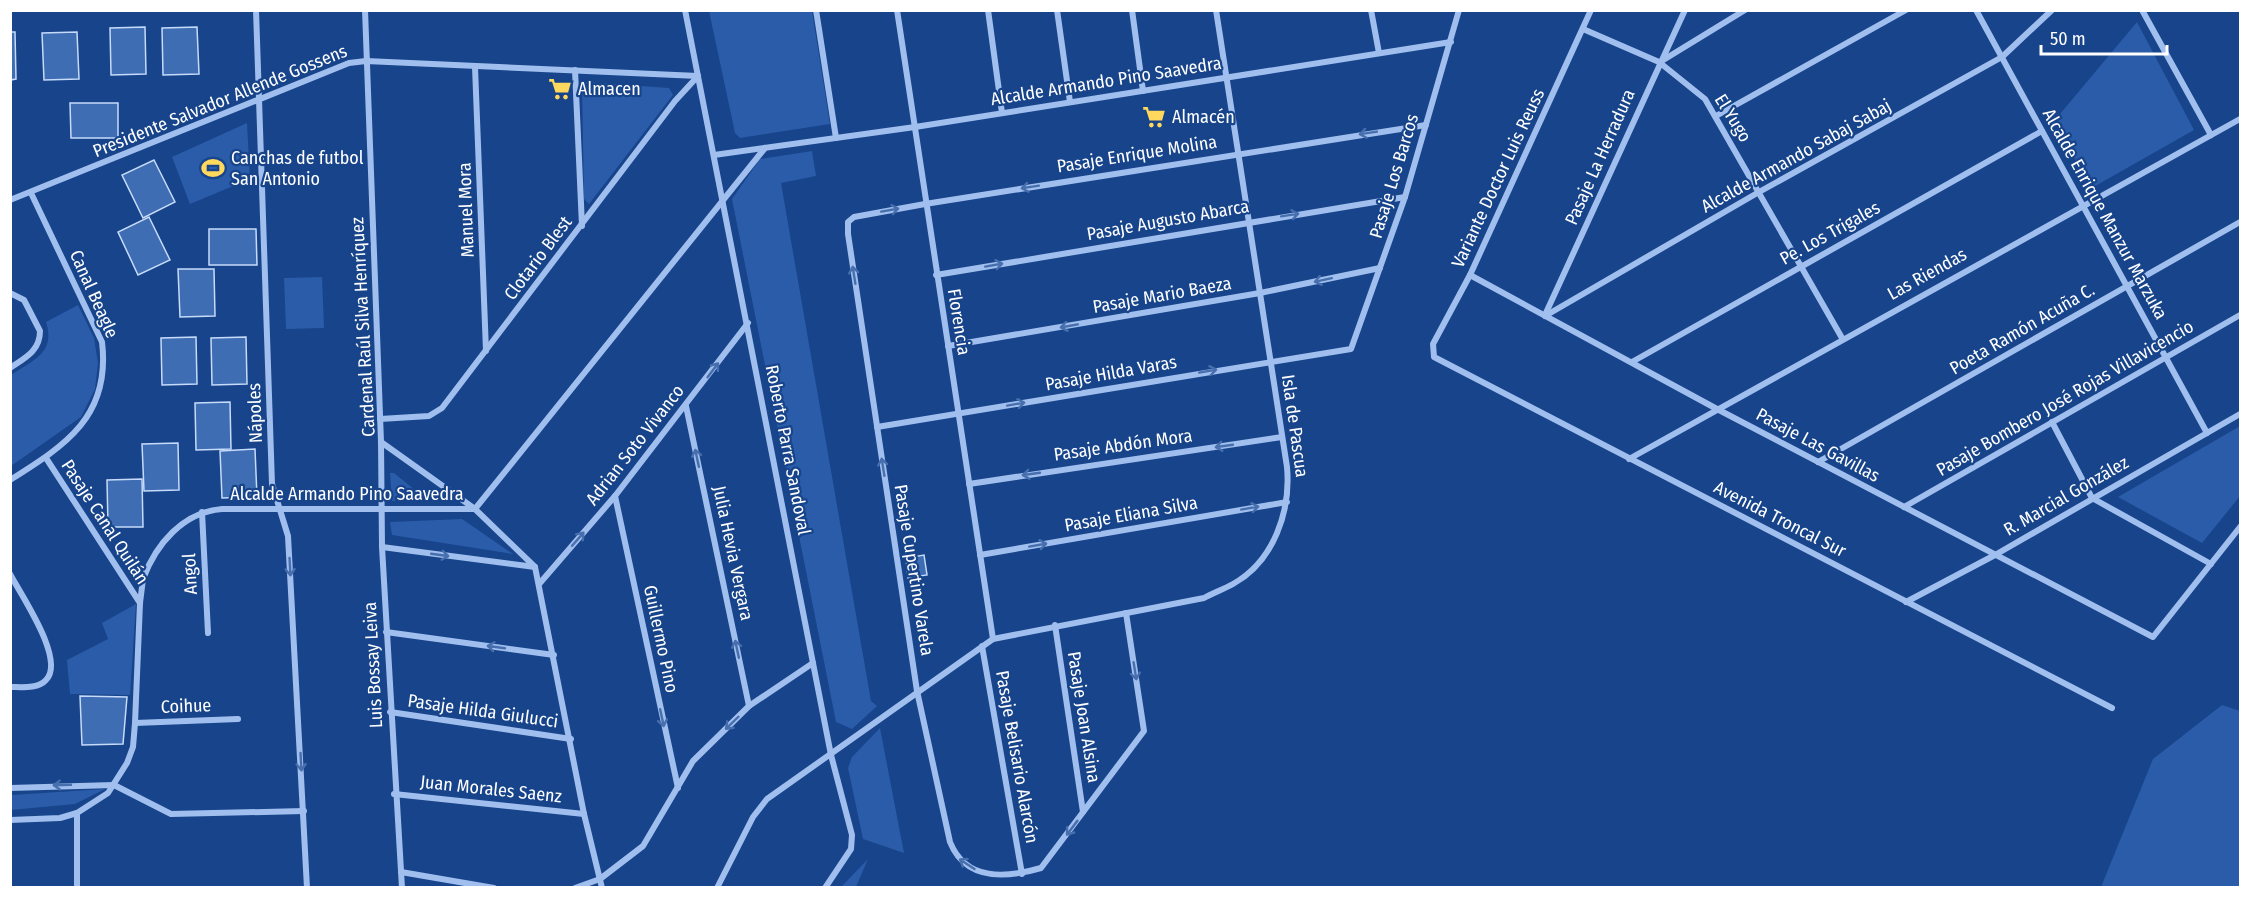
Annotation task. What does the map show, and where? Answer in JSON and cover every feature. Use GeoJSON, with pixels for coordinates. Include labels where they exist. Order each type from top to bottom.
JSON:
{"type":"FeatureCollection","features":[{"type":"Feature","properties":{"kind":"street","name":"Nápoles"},"geometry":{"type":"LineString","coordinates":[[256,10],[272,484],[288,536],[307,888]]}},
{"type":"Feature","properties":{"kind":"street","name":"Cardenal Raúl Silva Henríquez"},"geometry":{"type":"LineString","coordinates":[[365,10],[381,441],[475,509],[535,567],[571,739],[584,814],[602,888]]}},
{"type":"Feature","properties":{"kind":"street","name":"Roberto Parra Sandoval"},"geometry":{"type":"LineString","coordinates":[[685,10],[831,755],[852,842],[825,888]]}},
{"type":"Feature","properties":{"kind":"street"},"geometry":{"type":"LineString","coordinates":[[816,10],[836,138]]}},
{"type":"Feature","properties":{"kind":"street","name":"Florencia"},"geometry":{"type":"LineString","coordinates":[[897,10],[993,639]]}},
{"type":"Feature","properties":{"kind":"street"},"geometry":{"type":"LineString","coordinates":[[988,10],[1002,113]]}},
{"type":"Feature","properties":{"kind":"street"},"geometry":{"type":"LineString","coordinates":[[1057,10],[1070,102]]}},
{"type":"Feature","properties":{"kind":"street"},"geometry":{"type":"LineString","coordinates":[[1132,10],[1143,91]]}},
{"type":"Feature","properties":{"kind":"street","name":"Isla de Pascua"},"geometry":{"type":"LineString","coordinates":[[993,639],[1204,598],[1234,584],[1251,570],[1265,554],[1275,537],[1287,502],[1289,486],[1216,10]]}},
{"type":"Feature","properties":{"kind":"street"},"geometry":{"type":"LineString","coordinates":[[1371,10],[1379,53]]}},
{"type":"Feature","properties":{"kind":"street","name":"Pasaje Los Barcos"},"geometry":{"type":"LineString","coordinates":[[1351,349],[1405,197],[1459,10]]}},
{"type":"Feature","properties":{"kind":"street","name":"Variante Doctor Luis Reuss"},"geometry":{"type":"LineString","coordinates":[[1434,357],[1433,344],[1470,275],[1591,10]]}},
{"type":"Feature","properties":{"kind":"street","name":"Pasaje La Herradura"},"geometry":{"type":"LineString","coordinates":[[1545,316],[1659,62],[1685,10]]}},
{"type":"Feature","properties":{"kind":"street"},"geometry":{"type":"LineString","coordinates":[[1659,62],[1745,10]]}},
{"type":"Feature","properties":{"kind":"street"},"geometry":{"type":"LineString","coordinates":[[1716,116],[1906,10]]}},
{"type":"Feature","properties":{"kind":"street","name":"Alcalde Enrique Manzur Marzuka"},"geometry":{"type":"LineString","coordinates":[[1976,10],[2206,433]]}},
{"type":"Feature","properties":{"kind":"street","name":"Alcalde Armando Sabaj Sabaj"},"geometry":{"type":"LineString","coordinates":[[1545,316],[1760,192],[2002,57],[2052,10]]}},
{"type":"Feature","properties":{"kind":"street"},"geometry":{"type":"LineString","coordinates":[[2142,10],[2211,135]]}},
{"type":"Feature","properties":{"kind":"street","name":"El Yugo"},"geometry":{"type":"LineString","coordinates":[[1583,29],[1659,62],[1697,91],[1716,116],[1842,338]]}},
{"type":"Feature","properties":{"kind":"street","name":"Alcalde Armando Pino Saavedra"},"geometry":{"type":"LineString","coordinates":[[714,155],[915,127],[1451,42]]}},
{"type":"Feature","properties":{"kind":"street","name":"Presidente Salvador Allende Gossens"},"geometry":{"type":"LineString","coordinates":[[10,200],[31,194],[349,63],[366,61],[698,76]]}},
{"type":"Feature","properties":{"kind":"street","name":"Manuel Mora"},"geometry":{"type":"LineString","coordinates":[[475,67],[486,351]]}},
{"type":"Feature","properties":{"kind":"street"},"geometry":{"type":"LineString","coordinates":[[575,70],[582,227]]}},
{"type":"Feature","properties":{"kind":"street","name":"Clotario Blest"},"geometry":{"type":"LineString","coordinates":[[380,419],[429,416],[438,412],[582,227],[675,101],[698,76]]}},
{"type":"Feature","properties":{"kind":"street","name":"Las Riendas"},"geometry":{"type":"LineString","coordinates":[[1629,459],[2083,204],[2241,119]]}},
{"type":"Feature","properties":{"kind":"street","name":"Pasaje Enrique Molina"},"geometry":{"type":"LineString","coordinates":[[854,217],[1238,153],[1426,125]]}},
{"type":"Feature","properties":{"kind":"street","name":"Pe. Los Trigales"},"geometry":{"type":"LineString","coordinates":[[1632,362],[2042,131]]}},
{"type":"Feature","properties":{"kind":"street","name":"Alcalde Armando Pino Saavedra"},"geometry":{"type":"LineString","coordinates":[[114,785],[133,747],[143,579],[151,558],[180,525],[202,512],[222,509],[381,511],[475,509],[765,148]]}},
{"type":"Feature","properties":{"kind":"street","name":"Canal Beagle"},"geometry":{"type":"LineString","coordinates":[[10,480],[46,458],[68,441],[86,420],[100,386],[103,353],[102,342],[31,194]]}},
{"type":"Feature","properties":{"kind":"street","name":"Pasaje Augusto Abarca"},"geometry":{"type":"LineString","coordinates":[[936,275],[1249,221],[1405,197]]}},
{"type":"Feature","properties":{"kind":"street","name":"Pasaje Cupertino Varela"},"geometry":{"type":"LineString","coordinates":[[854,217],[848,222],[848,234],[917,691],[951,842],[956,858],[974,869],[996,876],[1022,874]]}},
{"type":"Feature","properties":{"kind":"street","name":"Poeta Ramón Acuña C."},"geometry":{"type":"LineString","coordinates":[[1818,462],[2241,222]]}},
{"type":"Feature","properties":{"kind":"street","name":"Pasaje Mario Baeza"},"geometry":{"type":"LineString","coordinates":[[948,346],[1260,293],[1380,268]]}},
{"type":"Feature","properties":{"kind":"street","name":"Pasaje Las Gavillas"},"geometry":{"type":"LineString","coordinates":[[1470,275],[1718,409],[2153,637],[2211,564]]}},
{"type":"Feature","properties":{"kind":"street"},"geometry":{"type":"LineString","coordinates":[[10,293],[24,300],[40,331],[40,336],[33,352],[10,368]]}},
{"type":"Feature","properties":{"kind":"street","name":"Pasaje Bombero José Rojas Villavicencio"},"geometry":{"type":"LineString","coordinates":[[1904,507],[2241,315]]}},
{"type":"Feature","properties":{"kind":"street","name":"Adrian Soto Vivanco"},"geometry":{"type":"LineString","coordinates":[[540,583],[615,496],[687,406],[748,323]]}},
{"type":"Feature","properties":{"kind":"street","name":"Pasaje Hilda Varas"},"geometry":{"type":"LineString","coordinates":[[877,427],[1351,349]]}},
{"type":"Feature","properties":{"kind":"street","name":"Avenida Troncal Sur"},"geometry":{"type":"LineString","coordinates":[[1434,357],[2112,708]]}},
{"type":"Feature","properties":{"kind":"street","name":"Julia Hevia Vergara"},"geometry":{"type":"LineString","coordinates":[[687,406],[750,706]]}},
{"type":"Feature","properties":{"kind":"street","name":"R. Marcial González"},"geometry":{"type":"LineString","coordinates":[[1906,602],[1995,555],[2241,414]]}},
{"type":"Feature","properties":{"kind":"street"},"geometry":{"type":"LineString","coordinates":[[2052,422],[2092,498],[2211,564],[2241,527]]}},
{"type":"Feature","properties":{"kind":"street","name":"Pasaje Abdón Mora"},"geometry":{"type":"LineString","coordinates":[[969,484],[1282,437]]}},
{"type":"Feature","properties":{"kind":"street","name":"Luis Bossay Leiva"},"geometry":{"type":"LineString","coordinates":[[381,441],[382,547],[394,794],[402,888]]}},
{"type":"Feature","properties":{"kind":"street","name":"Pasaje Canal Quilán"},"geometry":{"type":"LineString","coordinates":[[46,458],[140,603]]}},
{"type":"Feature","properties":{"kind":"street","name":"Guillermo Pino"},"geometry":{"type":"LineString","coordinates":[[615,496],[678,788]]}},
{"type":"Feature","properties":{"kind":"street","name":"Pasaje Eliana Silva"},"geometry":{"type":"LineString","coordinates":[[980,555],[1287,502]]}},
{"type":"Feature","properties":{"kind":"street","name":"Angol"},"geometry":{"type":"LineString","coordinates":[[202,512],[208,633]]}},
{"type":"Feature","properties":{"kind":"street"},"geometry":{"type":"LineString","coordinates":[[382,547],[535,567]]}},
{"type":"Feature","properties":{"kind":"street"},"geometry":{"type":"LineString","coordinates":[[10,574],[47,643],[52,666],[48,679],[42,683],[10,687]]}},
{"type":"Feature","properties":{"kind":"street"},"geometry":{"type":"LineString","coordinates":[[10,591],[19,591]]}},
{"type":"Feature","properties":{"kind":"street"},"geometry":{"type":"LineString","coordinates":[[1022,874],[1041,868],[1144,731],[1126,613]]}},
{"type":"Feature","properties":{"kind":"street","name":"Pasaje Joan Alsina"},"geometry":{"type":"LineString","coordinates":[[1055,626],[1083,812]]}},
{"type":"Feature","properties":{"kind":"street"},"geometry":{"type":"LineString","coordinates":[[386,632],[554,655]]}},
{"type":"Feature","properties":{"kind":"street"},"geometry":{"type":"LineString","coordinates":[[717,888],[753,817],[767,799],[993,639]]}},
{"type":"Feature","properties":{"kind":"street","name":"Pasaje Belisario Alarcón"},"geometry":{"type":"LineString","coordinates":[[982,646],[1022,874]]}},
{"type":"Feature","properties":{"kind":"street"},"geometry":{"type":"LineString","coordinates":[[575,888],[600,879],[643,846],[693,761],[750,706],[813,663]]}},
{"type":"Feature","properties":{"kind":"street","name":"Pasaje Hilda Giulucci"},"geometry":{"type":"LineString","coordinates":[[390,712],[571,739]]}},
{"type":"Feature","properties":{"kind":"street","name":"Coihue"},"geometry":{"type":"LineString","coordinates":[[135,723],[238,719]]}},
{"type":"Feature","properties":{"kind":"street"},"geometry":{"type":"LineString","coordinates":[[10,820],[60,818],[76,813],[101,799],[114,785]]}},
{"type":"Feature","properties":{"kind":"street"},"geometry":{"type":"LineString","coordinates":[[10,788],[114,785],[171,814],[304,811]]}},
{"type":"Feature","properties":{"kind":"street","name":"Juan Morales Saenz"},"geometry":{"type":"LineString","coordinates":[[394,794],[584,814]]}},
{"type":"Feature","properties":{"kind":"street"},"geometry":{"type":"LineString","coordinates":[[76,813],[76,888]]}},
{"type":"Feature","properties":{"kind":"street"},"geometry":{"type":"LineString","coordinates":[[401,872],[494,888]]}},
{"type":"Feature","properties":{"kind":"shaded area"},"geometry":{"type":"Polygon","coordinates":[[[709,11],[812,11],[830,124],[740,138],[735,133],[709,11]]]}},
{"type":"Feature","properties":{"kind":"shaded area"},"geometry":{"type":"Polygon","coordinates":[[[2137,22],[2194,130],[2090,189],[2055,120],[2137,22]]]}},
{"type":"Feature","properties":{"kind":"shaded area"},"geometry":{"type":"Polygon","coordinates":[[[586,82],[669,88],[673,95],[589,204],[584,199],[582,87],[586,82]]]}},
{"type":"Feature","properties":{"kind":"shaded area","name":"Canchas de futbol San Antonio"},"geometry":{"type":"Polygon","coordinates":[[[247,123],[250,179],[190,204],[172,157],[247,123]]]}},
{"type":"Feature","properties":{"kind":"shaded area"},"geometry":{"type":"Polygon","coordinates":[[[812,151],[816,176],[781,183],[871,701],[877,706],[852,729],[836,722],[732,199],[760,159],[812,151]]]}},
{"type":"Feature","properties":{"kind":"shaded area"},"geometry":{"type":"Polygon","coordinates":[[[322,277],[324,328],[286,329],[284,278],[322,277]]]}},
{"type":"Feature","properties":{"kind":"shaded area"},"geometry":{"type":"Polygon","coordinates":[[[78,305],[94,338],[98,363],[95,389],[81,417],[11,466],[11,375],[34,360],[45,348],[48,341],[46,322],[78,305]]]}},
{"type":"Feature","properties":{"kind":"shaded area"},"geometry":{"type":"Polygon","coordinates":[[[2240,426],[2240,496],[2202,543],[2118,497],[2240,426]]]}},
{"type":"Feature","properties":{"kind":"shaded area"},"geometry":{"type":"Polygon","coordinates":[[[390,473],[394,473],[420,494],[421,498],[392,501],[390,473]]]}},
{"type":"Feature","properties":{"kind":"shaded area"},"geometry":{"type":"Polygon","coordinates":[[[462,519],[513,554],[392,535],[390,522],[462,519]]]}},
{"type":"Feature","properties":{"kind":"shaded area"},"geometry":{"type":"Polygon","coordinates":[[[136,604],[130,695],[70,694],[67,660],[108,639],[102,623],[136,604]]]}},
{"type":"Feature","properties":{"kind":"shaded area"},"geometry":{"type":"Polygon","coordinates":[[[2222,705],[2240,711],[2240,887],[2101,887],[2153,759],[2222,705]]]}},
{"type":"Feature","properties":{"kind":"shaded area"},"geometry":{"type":"Polygon","coordinates":[[[880,728],[904,853],[863,839],[848,768],[852,757],[880,728]]]}},
{"type":"Feature","properties":{"kind":"shaded area"},"geometry":{"type":"Polygon","coordinates":[[[105,789],[75,804],[11,810],[11,795],[105,789]]]}},
{"type":"Feature","properties":{"kind":"shaded area"},"geometry":{"type":"Polygon","coordinates":[[[868,859],[856,887],[842,887],[843,885],[868,859]]]}},
{"type":"Feature","properties":{"kind":"building"},"geometry":{"type":"Polygon","coordinates":[[[145,27],[146,74],[111,75],[110,28],[145,27]]]}},
{"type":"Feature","properties":{"kind":"building"},"geometry":{"type":"Polygon","coordinates":[[[197,27],[199,74],[163,75],[162,28],[197,27]]]}},
{"type":"Feature","properties":{"kind":"building"},"geometry":{"type":"Polygon","coordinates":[[[10,32],[15,32],[16,79],[10,80],[10,32]]]}},
{"type":"Feature","properties":{"kind":"building"},"geometry":{"type":"Polygon","coordinates":[[[77,32],[79,79],[44,80],[42,33],[77,32]]]}},
{"type":"Feature","properties":{"kind":"building"},"geometry":{"type":"Polygon","coordinates":[[[70,103],[118,103],[118,138],[71,138],[70,103]]]}},
{"type":"Feature","properties":{"kind":"building"},"geometry":{"type":"Polygon","coordinates":[[[154,160],[175,202],[143,218],[122,175],[154,160]]]}},
{"type":"Feature","properties":{"kind":"building"},"geometry":{"type":"Polygon","coordinates":[[[149,217],[170,260],[138,275],[118,232],[149,217]]]}},
{"type":"Feature","properties":{"kind":"building"},"geometry":{"type":"Polygon","coordinates":[[[209,229],[256,229],[257,265],[209,265],[209,229]]]}},
{"type":"Feature","properties":{"kind":"building"},"geometry":{"type":"Polygon","coordinates":[[[178,269],[214,269],[215,316],[180,317],[178,269]]]}},
{"type":"Feature","properties":{"kind":"building"},"geometry":{"type":"Polygon","coordinates":[[[196,337],[197,384],[162,385],[161,338],[196,337]]]}},
{"type":"Feature","properties":{"kind":"building"},"geometry":{"type":"Polygon","coordinates":[[[246,337],[247,384],[212,385],[211,338],[246,337]]]}},
{"type":"Feature","properties":{"kind":"building"},"geometry":{"type":"Polygon","coordinates":[[[230,402],[231,449],[196,450],[195,403],[230,402]]]}},
{"type":"Feature","properties":{"kind":"building"},"geometry":{"type":"Polygon","coordinates":[[[178,443],[179,490],[144,491],[142,444],[178,443]]]}},
{"type":"Feature","properties":{"kind":"building"},"geometry":{"type":"Polygon","coordinates":[[[255,449],[257,497],[222,498],[220,451],[255,449]]]}},
{"type":"Feature","properties":{"kind":"building"},"geometry":{"type":"Polygon","coordinates":[[[142,479],[143,527],[108,527],[107,480],[142,479]]]}},
{"type":"Feature","properties":{"kind":"building"},"geometry":{"type":"Polygon","coordinates":[[[924,555],[927,575],[908,578],[906,558],[924,555]]]}},
{"type":"Feature","properties":{"kind":"building"},"geometry":{"type":"Polygon","coordinates":[[[80,696],[127,697],[123,744],[82,745],[80,696]]]}},
{"type":"Feature","properties":{"kind":"place","name":"Almacen"},"geometry":{"type":"Point","coordinates":[560,89]}},
{"type":"Feature","properties":{"kind":"place","name":"Almacén"},"geometry":{"type":"Point","coordinates":[1154,117]}},
{"type":"Feature","properties":{"kind":"place","name":"Canchas de futbol San Antonio"},"geometry":{"type":"Point","coordinates":[213,168]}}]}
